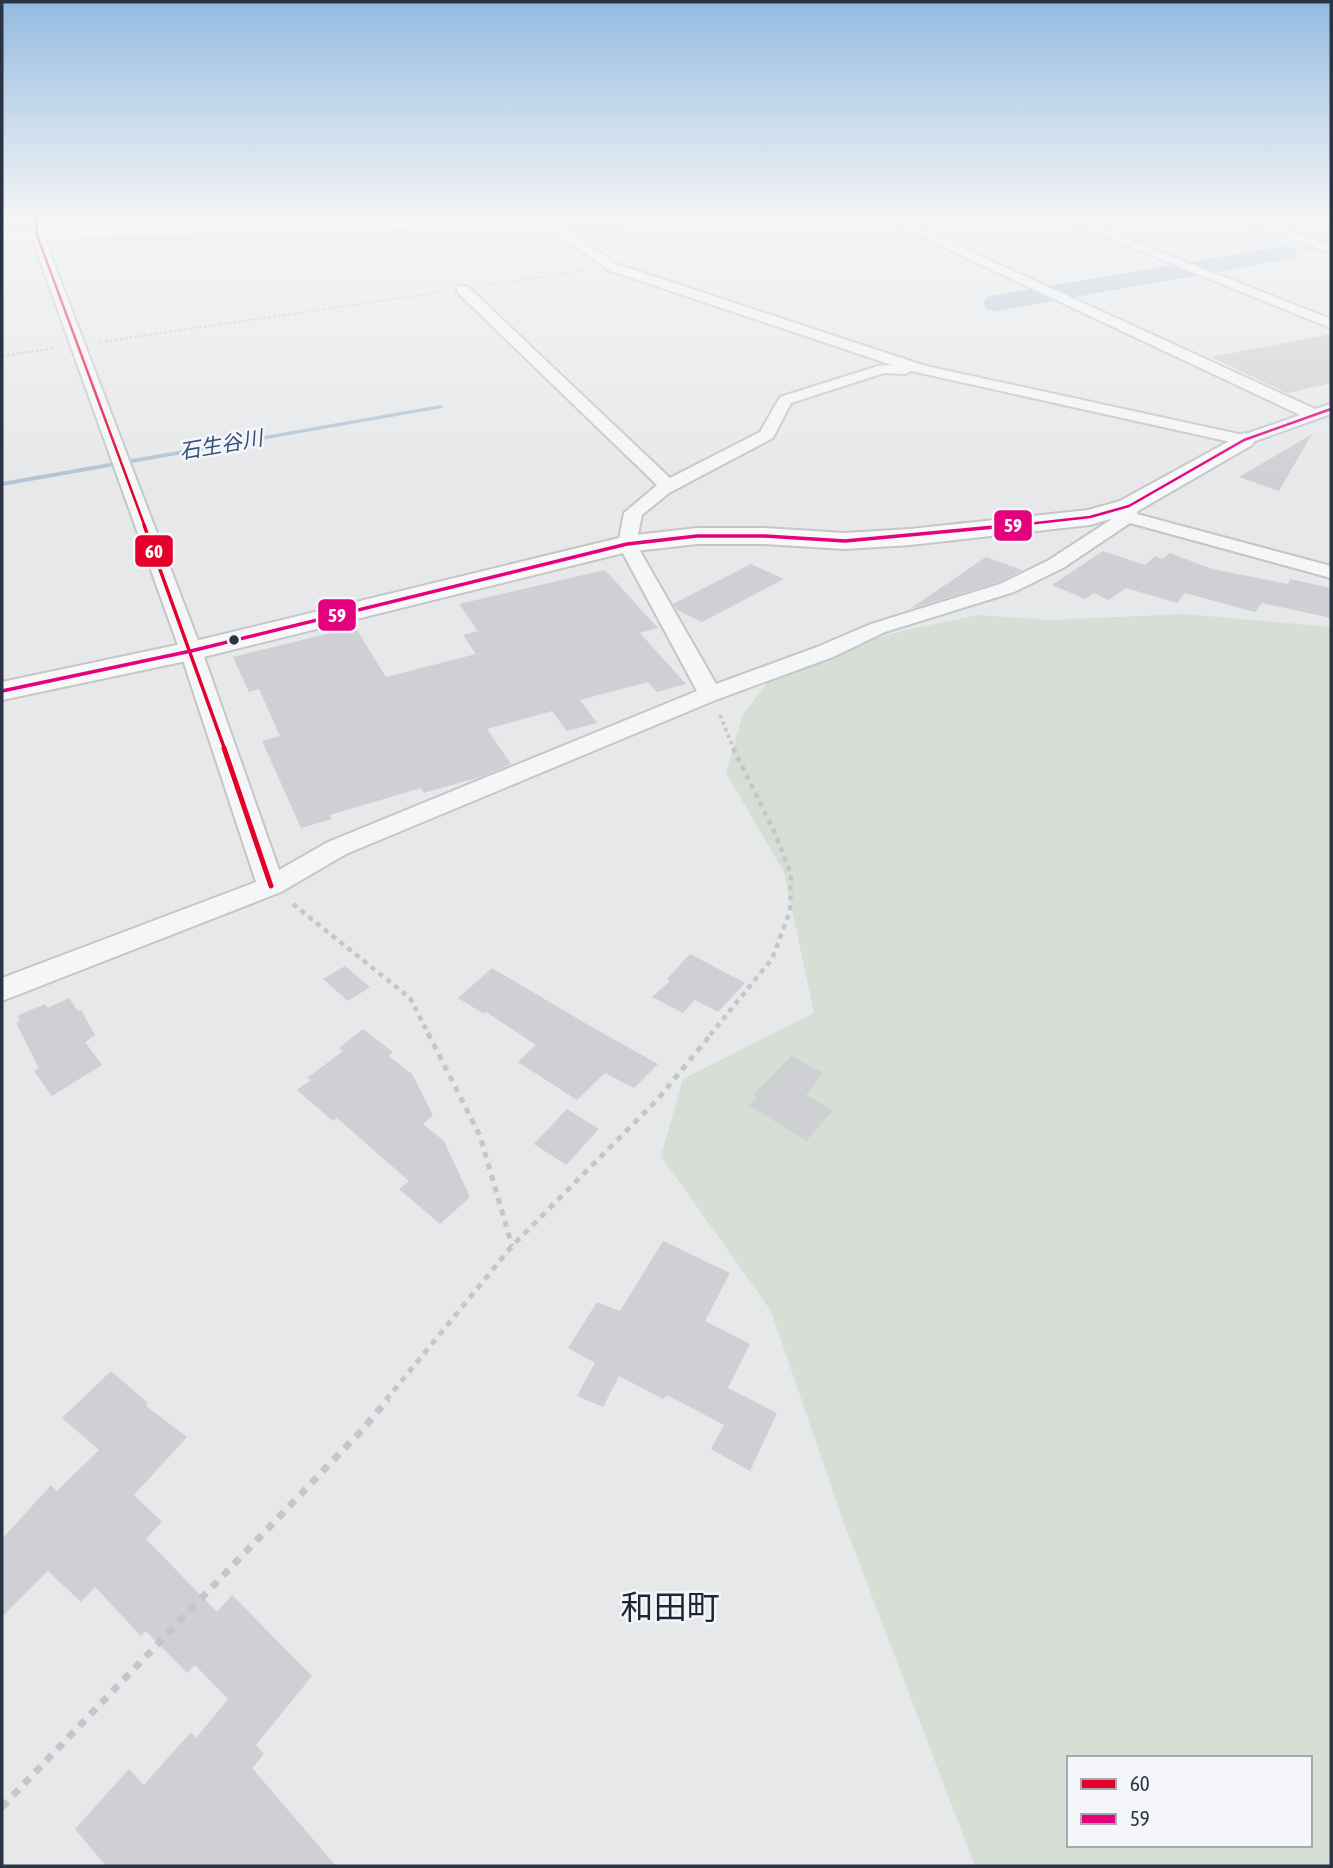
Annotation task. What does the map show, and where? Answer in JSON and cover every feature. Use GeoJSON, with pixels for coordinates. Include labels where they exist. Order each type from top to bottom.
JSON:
{"type":"FeatureCollection","features":[{"type":"Feature","properties":{"kind":"street"},"geometry":{"type":"LineString","coordinates":[[63,304],[191,651],[271,886]]}},
{"type":"Feature","properties":{"kind":"street"},"geometry":{"type":"LineString","coordinates":[[478,304],[668,486]]}},
{"type":"Feature","properties":{"kind":"street"},"geometry":{"type":"LineString","coordinates":[[724,304],[922,370],[1244,440]]}},
{"type":"Feature","properties":{"kind":"street"},"geometry":{"type":"LineString","coordinates":[[1074,304],[1314,415]]}},
{"type":"Feature","properties":{"kind":"street"},"geometry":{"type":"LineString","coordinates":[[1281,304],[1331,324]]}},
{"type":"Feature","properties":{"kind":"street"},"geometry":{"type":"LineString","coordinates":[[710,694],[627,544],[633,513],[668,486],[767,435],[785,400],[883,369],[922,370]]}},
{"type":"Feature","properties":{"kind":"street"},"geometry":{"type":"LineString","coordinates":[[2,990],[271,886],[337,848],[710,694],[825,652],[878,628],[1007,588],[1056,564],[1128,511],[1244,440],[1331,410]]}},
{"type":"Feature","properties":{"kind":"street"},"geometry":{"type":"LineString","coordinates":[[2,691],[191,651],[627,544],[697,536],[765,536],[845,541],[910,537],[1128,511],[1331,572]]}},
{"type":"Feature","properties":{"kind":"path"},"geometry":{"type":"LineString","coordinates":[[2,356],[358,304]]}},
{"type":"Feature","properties":{"kind":"path"},"geometry":{"type":"LineString","coordinates":[[2,1807],[363,1429],[512,1246],[658,1099],[772,959],[790,911],[791,874],[774,831],[744,774],[710,694]]}},
{"type":"Feature","properties":{"kind":"path"},"geometry":{"type":"LineString","coordinates":[[271,886],[410,998],[480,1136],[512,1246]]}},
{"type":"Feature","properties":{"kind":"shaded area"},"geometry":{"type":"Polygon","coordinates":[[[1184,614],[1331,627],[1331,1866],[975,1866],[842,1518],[771,1311],[661,1156],[683,1079],[814,1013],[784,872],[726,773],[743,714],[781,665],[906,630],[978,615],[1051,620],[1184,614]]]}},
{"type":"Feature","properties":{"kind":"building"},"geometry":{"type":"Polygon","coordinates":[[[1331,334],[1331,383],[1287,393],[1211,357],[1331,334]]]}},
{"type":"Feature","properties":{"kind":"building"},"geometry":{"type":"Polygon","coordinates":[[[1312,434],[1279,491],[1239,477],[1312,434]]]}},
{"type":"Feature","properties":{"kind":"building"},"geometry":{"type":"Polygon","coordinates":[[[1103,551],[1145,565],[1155,556],[1162,559],[1170,553],[1212,569],[1288,584],[1290,579],[1331,588],[1331,618],[1262,603],[1255,612],[1185,593],[1177,603],[1126,588],[1108,600],[1094,593],[1085,599],[1052,585],[1103,551]]]}},
{"type":"Feature","properties":{"kind":"building"},"geometry":{"type":"Polygon","coordinates":[[[986,557],[1022,570],[999,582],[910,609],[986,557]]]}},
{"type":"Feature","properties":{"kind":"building"},"geometry":{"type":"Polygon","coordinates":[[[751,564],[784,579],[702,622],[677,610],[673,604],[751,564]]]}},
{"type":"Feature","properties":{"kind":"building"},"geometry":{"type":"Polygon","coordinates":[[[605,570],[658,628],[640,633],[686,684],[657,692],[648,682],[580,700],[597,723],[567,731],[552,711],[487,729],[511,764],[483,776],[424,793],[421,788],[330,815],[332,819],[301,828],[262,741],[280,736],[259,689],[249,692],[233,657],[355,627],[386,677],[476,654],[463,635],[478,631],[459,604],[605,570]]]}},
{"type":"Feature","properties":{"kind":"building"},"geometry":{"type":"Polygon","coordinates":[[[690,954],[745,983],[718,1012],[695,1000],[683,1013],[652,997],[670,981],[667,979],[690,954]]]}},
{"type":"Feature","properties":{"kind":"building"},"geometry":{"type":"Polygon","coordinates":[[[345,966],[370,987],[348,1001],[323,979],[345,966]]]}},
{"type":"Feature","properties":{"kind":"building"},"geometry":{"type":"Polygon","coordinates":[[[492,968],[658,1064],[634,1088],[605,1073],[577,1100],[518,1062],[536,1045],[486,1012],[484,1014],[458,998],[492,968]]]}},
{"type":"Feature","properties":{"kind":"building"},"geometry":{"type":"Polygon","coordinates":[[[69,998],[78,1011],[81,1010],[95,1035],[85,1042],[102,1065],[52,1096],[34,1071],[39,1068],[16,1023],[20,1021],[17,1016],[45,1004],[48,1008],[69,998]]]}},
{"type":"Feature","properties":{"kind":"building"},"geometry":{"type":"Polygon","coordinates":[[[363,1029],[393,1052],[389,1056],[412,1074],[433,1115],[423,1124],[444,1141],[470,1197],[440,1224],[399,1189],[409,1181],[337,1118],[333,1121],[297,1090],[311,1080],[307,1078],[343,1051],[339,1048],[363,1029]]]}},
{"type":"Feature","properties":{"kind":"building"},"geometry":{"type":"Polygon","coordinates":[[[791,1056],[823,1073],[806,1095],[833,1111],[806,1141],[749,1105],[757,1097],[753,1095],[791,1056]]]}},
{"type":"Feature","properties":{"kind":"building"},"geometry":{"type":"Polygon","coordinates":[[[567,1109],[599,1129],[566,1165],[534,1144],[567,1109]]]}},
{"type":"Feature","properties":{"kind":"building"},"geometry":{"type":"Polygon","coordinates":[[[663,1241],[730,1273],[705,1321],[750,1344],[728,1388],[777,1413],[750,1471],[711,1449],[724,1425],[667,1395],[663,1399],[619,1376],[603,1407],[577,1396],[595,1363],[568,1348],[597,1302],[620,1311],[663,1241]]]}},
{"type":"Feature","properties":{"kind":"building"},"geometry":{"type":"Polygon","coordinates":[[[111,1371],[148,1403],[146,1406],[187,1437],[134,1495],[162,1522],[146,1539],[217,1612],[232,1595],[312,1676],[256,1745],[264,1754],[252,1768],[336,1866],[106,1866],[75,1829],[129,1769],[144,1785],[191,1732],[196,1738],[228,1699],[195,1665],[187,1673],[146,1631],[141,1636],[95,1587],[81,1602],[48,1571],[2,1617],[2,1539],[51,1485],[57,1491],[99,1450],[62,1418],[111,1371]]]}},
{"type":"Feature","properties":{"kind":"waterway","name":"石生谷川"},"geometry":{"type":"LineString","coordinates":[[2,484],[440,407]]}},
{"type":"Feature","properties":{"kind":"transit line","name":"60"},"geometry":{"type":"LineString","coordinates":[[63,304],[191,651],[271,886]]}},
{"type":"Feature","properties":{"kind":"transit line","name":"59"},"geometry":{"type":"LineString","coordinates":[[2,691],[191,651],[627,544],[697,536],[765,536],[845,541],[910,537],[1090,517],[1129,506],[1244,440],[1331,409]]}},
{"type":"Feature","properties":{"kind":"district","name":"和田町"},"geometry":{"type":"Point","coordinates":[670,1607]}}]}
